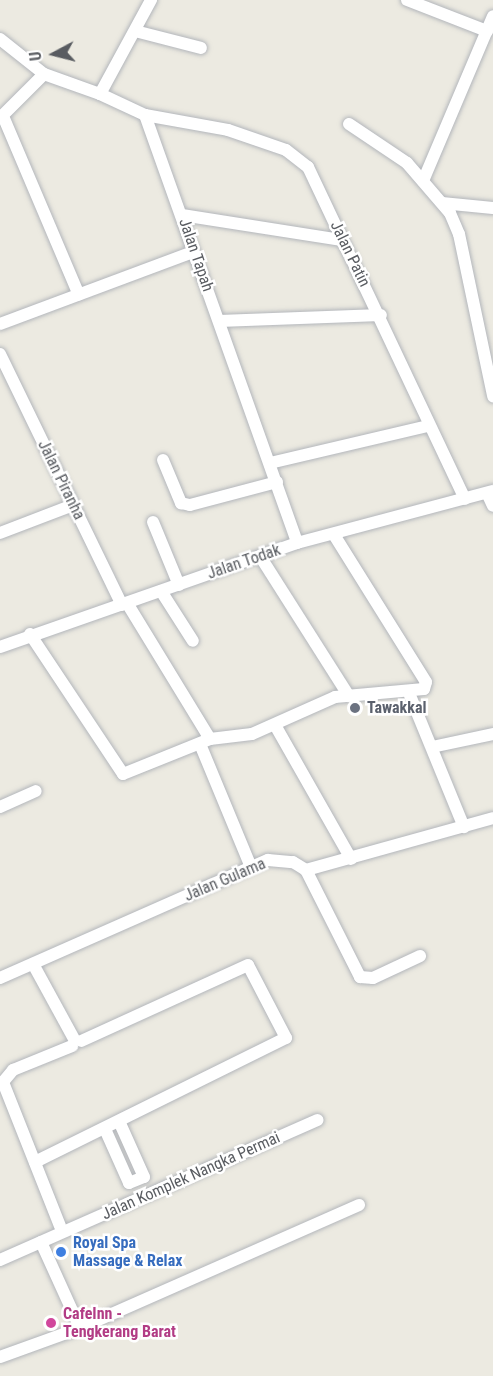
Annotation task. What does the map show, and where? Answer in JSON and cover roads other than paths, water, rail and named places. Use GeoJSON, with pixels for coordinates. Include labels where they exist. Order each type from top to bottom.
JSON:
{"type":"FeatureCollection","features":[{"type":"Feature","properties":{"kind":"street"},"geometry":{"type":"LineString","coordinates":[[100,94],[151,0]]}},
{"type":"Feature","properties":{"kind":"street"},"geometry":{"type":"LineString","coordinates":[[407,0],[487,31]]}},
{"type":"Feature","properties":{"kind":"street"},"geometry":{"type":"LineString","coordinates":[[423,182],[493,16]]}},
{"type":"Feature","properties":{"kind":"street"},"geometry":{"type":"LineString","coordinates":[[135,32],[201,48]]}},
{"type":"Feature","properties":{"kind":"street"},"geometry":{"type":"LineString","coordinates":[[0,39],[44,74],[100,94],[145,115]]}},
{"type":"Feature","properties":{"kind":"street"},"geometry":{"type":"LineString","coordinates":[[44,74],[1,117],[79,295]]}},
{"type":"Feature","properties":{"kind":"street","name":"Jalan Tapah"},"geometry":{"type":"LineString","coordinates":[[145,115],[297,543]]}},
{"type":"Feature","properties":{"kind":"street","name":"Jalan Patin"},"geometry":{"type":"LineString","coordinates":[[145,115],[228,130],[299,157],[317,182],[342,240],[381,315],[428,426],[465,499]]}},
{"type":"Feature","properties":{"kind":"street"},"geometry":{"type":"LineString","coordinates":[[349,124],[397,155],[442,203],[459,234],[493,396]]}},
{"type":"Feature","properties":{"kind":"street"},"geometry":{"type":"LineString","coordinates":[[442,203],[493,208]]}},
{"type":"Feature","properties":{"kind":"street"},"geometry":{"type":"LineString","coordinates":[[182,215],[342,240]]}},
{"type":"Feature","properties":{"kind":"street"},"geometry":{"type":"LineString","coordinates":[[0,324],[193,252]]}},
{"type":"Feature","properties":{"kind":"street"},"geometry":{"type":"LineString","coordinates":[[219,321],[381,315]]}},
{"type":"Feature","properties":{"kind":"street","name":"Jalan Piranha"},"geometry":{"type":"LineString","coordinates":[[0,354],[124,604],[205,742],[251,867]]}},
{"type":"Feature","properties":{"kind":"street"},"geometry":{"type":"LineString","coordinates":[[270,463],[428,426]]}},
{"type":"Feature","properties":{"kind":"street"},"geometry":{"type":"LineString","coordinates":[[163,460],[181,503],[190,506],[277,482]]}},
{"type":"Feature","properties":{"kind":"street"},"geometry":{"type":"LineString","coordinates":[[490,492],[493,506]]}},
{"type":"Feature","properties":{"kind":"street","name":"Jalan Todak"},"geometry":{"type":"LineString","coordinates":[[0,647],[30,634],[124,604],[297,543],[334,536],[490,492]]}},
{"type":"Feature","properties":{"kind":"street"},"geometry":{"type":"LineString","coordinates":[[0,533],[73,505]]}},
{"type":"Feature","properties":{"kind":"street"},"geometry":{"type":"LineString","coordinates":[[153,522],[179,585]]}},
{"type":"Feature","properties":{"kind":"street"},"geometry":{"type":"LineString","coordinates":[[30,634],[123,774],[205,742],[275,725],[335,697],[409,693],[424,689],[426,682],[334,536]]}},
{"type":"Feature","properties":{"kind":"street"},"geometry":{"type":"LineString","coordinates":[[260,556],[349,696]]}},
{"type":"Feature","properties":{"kind":"street"},"geometry":{"type":"LineString","coordinates":[[161,591],[194,641]]}},
{"type":"Feature","properties":{"kind":"street"},"geometry":{"type":"LineString","coordinates":[[409,693],[464,827]]}},
{"type":"Feature","properties":{"kind":"street"},"geometry":{"type":"LineString","coordinates":[[275,725],[351,859]]}},
{"type":"Feature","properties":{"kind":"street"},"geometry":{"type":"LineString","coordinates":[[432,747],[493,734]]}},
{"type":"Feature","properties":{"kind":"street"},"geometry":{"type":"LineString","coordinates":[[0,807],[36,791]]}},
{"type":"Feature","properties":{"kind":"street"},"geometry":{"type":"LineString","coordinates":[[420,956],[373,978],[360,976],[306,870],[493,818]]}},
{"type":"Feature","properties":{"kind":"street","name":"Jalan Gulama"},"geometry":{"type":"LineString","coordinates":[[0,978],[251,867],[284,860],[306,870]]}},
{"type":"Feature","properties":{"kind":"street"},"geometry":{"type":"LineString","coordinates":[[33,964],[76,1042]]}},
{"type":"Feature","properties":{"kind":"street"},"geometry":{"type":"LineString","coordinates":[[35,1162],[282,1042],[285,1034],[248,965],[13,1070],[3,1082],[60,1226]]}},
{"type":"Feature","properties":{"kind":"street","name":"Jalan Komplek Nangka Permai"},"geometry":{"type":"LineString","coordinates":[[0,1260],[317,1120]]}},
{"type":"Feature","properties":{"kind":"street"},"geometry":{"type":"LineString","coordinates":[[105,1129],[129,1183],[144,1177],[119,1121]]}},
{"type":"Feature","properties":{"kind":"street"},"geometry":{"type":"LineString","coordinates":[[0,1357],[80,1328],[205,1275],[359,1205]]}},
{"type":"Feature","properties":{"kind":"street"},"geometry":{"type":"LineString","coordinates":[[41,1242],[80,1328]]}},
{"type":"Feature","properties":{"kind":"place","name":"Tawakkal"},"geometry":{"type":"Point","coordinates":[355,708]}},
{"type":"Feature","properties":{"kind":"place","name":"Royal Spa Massage & Relax"},"geometry":{"type":"Point","coordinates":[61,1252]}},
{"type":"Feature","properties":{"kind":"place","name":"CafeInn - Tengkerang Barat"},"geometry":{"type":"Point","coordinates":[51,1323]}}]}
